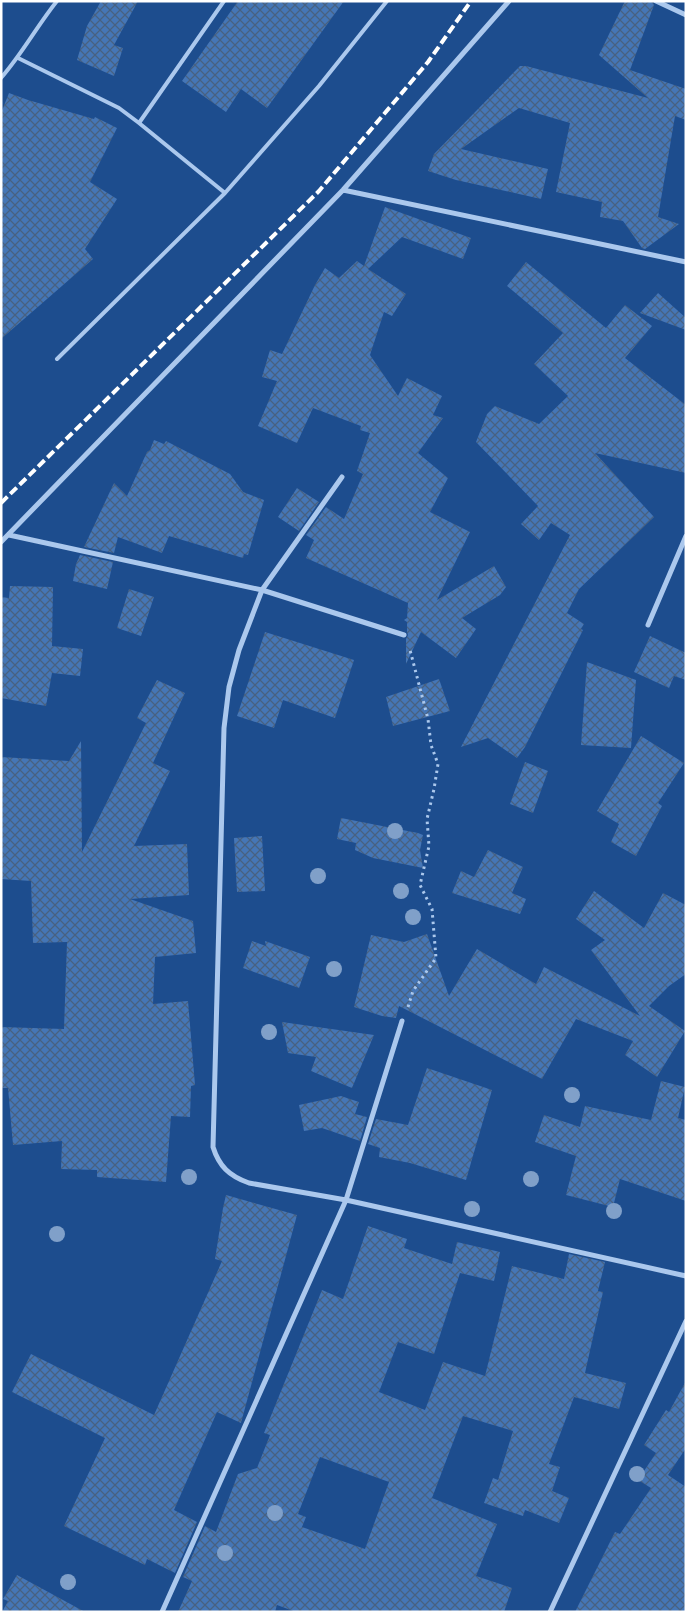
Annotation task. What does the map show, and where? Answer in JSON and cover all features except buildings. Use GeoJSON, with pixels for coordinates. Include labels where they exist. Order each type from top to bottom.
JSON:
{"type":"FeatureCollection","features":[{"type":"Feature","properties":{"kind":"street"},"geometry":{"type":"LineString","coordinates":[[1,542],[343,190],[509,1]]}},
{"type":"Feature","properties":{"kind":"street"},"geometry":{"type":"LineString","coordinates":[[656,1],[686,15]]}},
{"type":"Feature","properties":{"kind":"street"},"geometry":{"type":"LineString","coordinates":[[343,190],[686,262]]}},
{"type":"Feature","properties":{"kind":"street"},"geometry":{"type":"LineString","coordinates":[[342,477],[262,590],[239,650],[229,687],[224,728],[213,1147],[217,1160],[236,1179],[249,1183],[346,1200],[686,1276]]}},
{"type":"Feature","properties":{"kind":"street"},"geometry":{"type":"LineString","coordinates":[[9,535],[262,590],[404,635]]}},
{"type":"Feature","properties":{"kind":"street"},"geometry":{"type":"LineString","coordinates":[[648,625],[686,536]]}},
{"type":"Feature","properties":{"kind":"street"},"geometry":{"type":"LineString","coordinates":[[162,1612],[346,1200],[402,1022]]}},
{"type":"Feature","properties":{"kind":"street"},"geometry":{"type":"LineString","coordinates":[[550,1612],[686,1321]]}},
{"type":"Feature","properties":{"kind":"lane"},"geometry":{"type":"LineString","coordinates":[[1,78],[18,58],[57,1]]}},
{"type":"Feature","properties":{"kind":"lane"},"geometry":{"type":"LineString","coordinates":[[139,123],[224,1]]}},
{"type":"Feature","properties":{"kind":"lane"},"geometry":{"type":"LineString","coordinates":[[57,359],[225,193],[319,86],[387,1]]}},
{"type":"Feature","properties":{"kind":"lane"},"geometry":{"type":"LineString","coordinates":[[18,58],[119,108],[225,193]]}},
{"type":"Feature","properties":{"kind":"path"},"geometry":{"type":"LineString","coordinates":[[402,1022],[413,991],[436,958],[432,909],[420,885],[429,846],[427,819],[438,764],[431,745],[428,719],[414,661],[404,635]]}},
{"type":"Feature","properties":{"kind":"railway"},"geometry":{"type":"LineString","coordinates":[[1,503],[319,191],[428,62],[471,1]]}}]}
